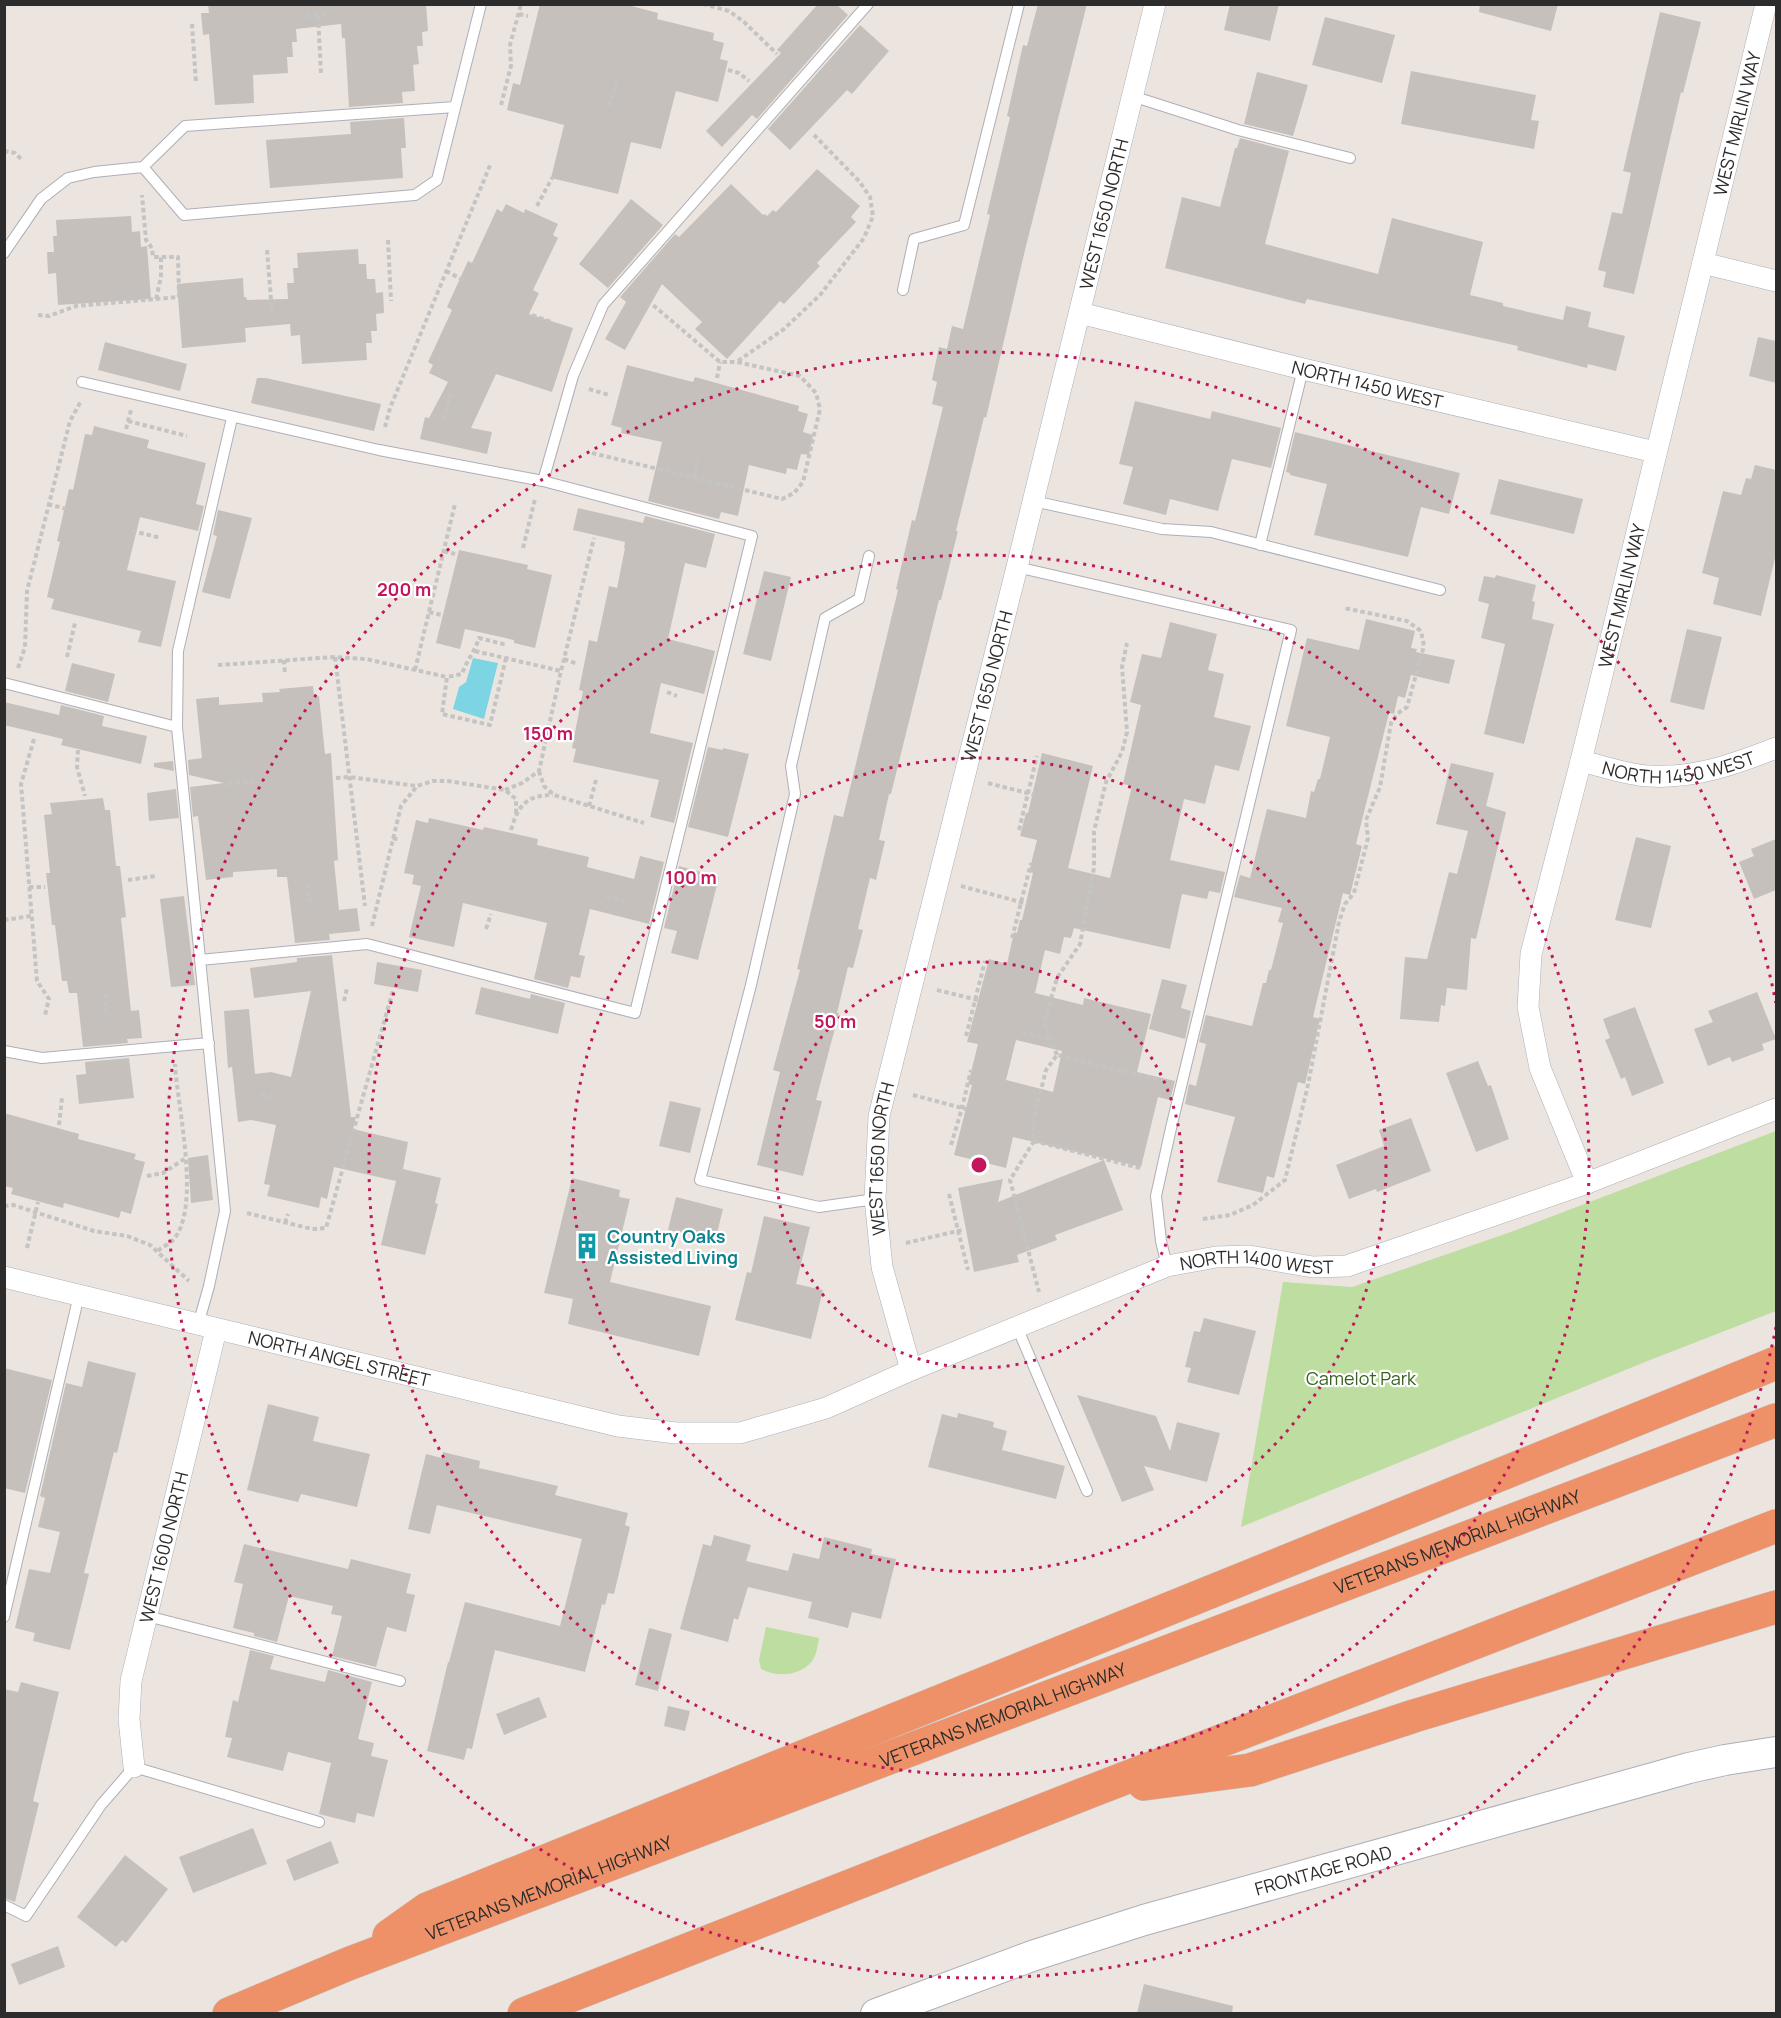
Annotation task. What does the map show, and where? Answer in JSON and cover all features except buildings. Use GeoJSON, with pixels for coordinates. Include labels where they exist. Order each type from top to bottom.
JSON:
{"type":"FeatureCollection","features":[{"type":"Feature","properties":{"kind":"highway"},"geometry":{"type":"LineString","coordinates":[[348,1964],[427,1909],[1776,1364]]}},
{"type":"Feature","properties":{"kind":"highway","name":"VETERANS MEMORIAL HIGHWAY"},"geometry":{"type":"LineString","coordinates":[[229,2013],[348,1964],[1776,1420]]}},
{"type":"Feature","properties":{"kind":"highway"},"geometry":{"type":"LineString","coordinates":[[524,2013],[1776,1527]]}},
{"type":"Feature","properties":{"kind":"highway"},"geometry":{"type":"LineString","coordinates":[[1089,1792],[1250,1770],[1413,1716],[1776,1607]]}},
{"type":"Feature","properties":{"kind":"street","name":"WEST 1650 NORTH"},"geometry":{"type":"LineString","coordinates":[[911,1370],[882,1267],[875,1199],[879,1116],[1155,4]]}},
{"type":"Feature","properties":{"kind":"street","name":"WEST MIRLIN WAY"},"geometry":{"type":"LineString","coordinates":[[1587,1183],[1540,1068],[1528,1007],[1531,954],[1581,761],[1766,4]]}},
{"type":"Feature","properties":{"kind":"street"},"geometry":{"type":"LineString","coordinates":[[1703,263],[1776,281]]}},
{"type":"Feature","properties":{"kind":"street","name":"NORTH 1450 WEST"},"geometry":{"type":"LineString","coordinates":[[1080,313],[1303,369],[1655,452]]}},
{"type":"Feature","properties":{"kind":"street","name":"NORTH 1450 WEST"},"geometry":{"type":"LineString","coordinates":[[1581,761],[1648,776],[1691,776],[1738,763],[1776,748]]}},
{"type":"Feature","properties":{"kind":"street","name":"NORTH 1400 WEST"},"geometry":{"type":"LineString","coordinates":[[740,1433],[826,1408],[911,1370],[1167,1266],[1216,1257],[1249,1256],[1313,1267],[1347,1266],[1587,1183],[1776,1109]]}},
{"type":"Feature","properties":{"kind":"street","name":"NORTH ANGEL STREET"},"geometry":{"type":"LineString","coordinates":[[4,1276],[618,1426],[676,1433],[740,1433]]}},
{"type":"Feature","properties":{"kind":"street","name":"WEST 1600 NORTH"},"geometry":{"type":"LineString","coordinates":[[134,1767],[129,1719],[131,1680],[147,1616],[207,1327]]}},
{"type":"Feature","properties":{"kind":"street","name":"FRONTAGE ROAD"},"geometry":{"type":"LineString","coordinates":[[876,2013],[1032,1956],[1144,1920],[1678,1771],[1716,1761],[1776,1752]]}},
{"type":"Feature","properties":{"kind":"lane"},"geometry":{"type":"LineString","coordinates":[[143,167],[184,215],[415,195],[437,180],[481,4]]}},
{"type":"Feature","properties":{"kind":"lane"},"geometry":{"type":"LineString","coordinates":[[543,482],[573,376],[603,305],[868,4]]}},
{"type":"Feature","properties":{"kind":"lane"},"geometry":{"type":"LineString","coordinates":[[903,290],[914,239],[964,225],[1019,4]]}},
{"type":"Feature","properties":{"kind":"lane"},"geometry":{"type":"LineString","coordinates":[[1132,96],[1238,130],[1350,158]]}},
{"type":"Feature","properties":{"kind":"lane"},"geometry":{"type":"LineString","coordinates":[[4,253],[41,199],[68,178],[94,172],[143,167],[185,126],[455,106]]}},
{"type":"Feature","properties":{"kind":"lane"},"geometry":{"type":"LineString","coordinates":[[1260,545],[1303,369]]}},
{"type":"Feature","properties":{"kind":"lane"},"geometry":{"type":"LineString","coordinates":[[82,382],[379,450],[543,482],[752,536],[635,1013],[367,945],[200,960]]}},
{"type":"Feature","properties":{"kind":"lane"},"geometry":{"type":"LineString","coordinates":[[207,1327],[225,1211],[177,727],[178,651],[232,418]]}},
{"type":"Feature","properties":{"kind":"lane"},"geometry":{"type":"LineString","coordinates":[[1033,501],[1162,529],[1211,532],[1440,590]]}},
{"type":"Feature","properties":{"kind":"lane"},"geometry":{"type":"LineString","coordinates":[[869,556],[859,599],[825,618],[791,766],[795,794],[751,985],[700,1180],[819,1207],[875,1199]]}},
{"type":"Feature","properties":{"kind":"lane"},"geometry":{"type":"LineString","coordinates":[[1017,567],[1291,630],[1156,1196],[1161,1241],[1167,1266]]}},
{"type":"Feature","properties":{"kind":"lane"},"geometry":{"type":"LineString","coordinates":[[4,683],[177,727]]}},
{"type":"Feature","properties":{"kind":"lane"},"geometry":{"type":"LineString","coordinates":[[4,1051],[42,1058],[209,1043]]}},
{"type":"Feature","properties":{"kind":"lane"},"geometry":{"type":"LineString","coordinates":[[4,1617],[79,1295]]}},
{"type":"Feature","properties":{"kind":"lane"},"geometry":{"type":"LineString","coordinates":[[1017,1327],[1087,1491]]}},
{"type":"Feature","properties":{"kind":"lane"},"geometry":{"type":"LineString","coordinates":[[147,1616],[400,1681]]}},
{"type":"Feature","properties":{"kind":"lane"},"geometry":{"type":"LineString","coordinates":[[4,1905],[26,1916],[101,1805],[134,1767],[319,1822]]}},
{"type":"Feature","properties":{"kind":"path"},"geometry":{"type":"LineString","coordinates":[[501,105],[511,66],[510,45],[521,4]]}},
{"type":"Feature","properties":{"kind":"path"},"geometry":{"type":"LineString","coordinates":[[703,4],[729,11],[744,22],[777,54]]}},
{"type":"Feature","properties":{"kind":"path"},"geometry":{"type":"LineString","coordinates":[[306,16],[330,14]]}},
{"type":"Feature","properties":{"kind":"path"},"geometry":{"type":"LineString","coordinates":[[519,14],[528,16]]}},
{"type":"Feature","properties":{"kind":"path"},"geometry":{"type":"LineString","coordinates":[[318,16],[321,73]]}},
{"type":"Feature","properties":{"kind":"path"},"geometry":{"type":"LineString","coordinates":[[192,24],[196,83]]}},
{"type":"Feature","properties":{"kind":"path"},"geometry":{"type":"LineString","coordinates":[[728,70],[739,73],[749,81]]}},
{"type":"Feature","properties":{"kind":"path"},"geometry":{"type":"LineString","coordinates":[[609,106],[617,79]]}},
{"type":"Feature","properties":{"kind":"path"},"geometry":{"type":"LineString","coordinates":[[738,362],[784,328],[820,295],[864,238],[873,216],[870,197],[859,181],[814,135]]}},
{"type":"Feature","properties":{"kind":"path"},"geometry":{"type":"LineString","coordinates":[[4,151],[15,153],[21,160]]}},
{"type":"Feature","properties":{"kind":"path"},"geometry":{"type":"LineString","coordinates":[[385,427],[390,408],[491,163]]}},
{"type":"Feature","properties":{"kind":"path"},"geometry":{"type":"LineString","coordinates":[[537,206],[552,178]]}},
{"type":"Feature","properties":{"kind":"path"},"geometry":{"type":"LineString","coordinates":[[38,315],[49,316],[76,306],[179,297],[178,257],[153,257],[152,248],[146,240],[142,190]]}},
{"type":"Feature","properties":{"kind":"path"},"geometry":{"type":"LineString","coordinates":[[388,240],[391,301]]}},
{"type":"Feature","properties":{"kind":"path"},"geometry":{"type":"LineString","coordinates":[[267,250],[272,312]]}},
{"type":"Feature","properties":{"kind":"path"},"geometry":{"type":"LineString","coordinates":[[156,299],[161,257]]}},
{"type":"Feature","properties":{"kind":"path"},"geometry":{"type":"LineString","coordinates":[[446,271],[463,280]]}},
{"type":"Feature","properties":{"kind":"path"},"geometry":{"type":"LineString","coordinates":[[592,453],[782,499],[794,493],[803,482],[820,409],[816,393],[800,376],[738,362],[720,362],[653,305]]}},
{"type":"Feature","properties":{"kind":"path"},"geometry":{"type":"LineString","coordinates":[[532,315],[551,322]]}},
{"type":"Feature","properties":{"kind":"path"},"geometry":{"type":"LineString","coordinates":[[717,378],[720,362]]}},
{"type":"Feature","properties":{"kind":"path"},"geometry":{"type":"LineString","coordinates":[[588,389],[609,395]]}},
{"type":"Feature","properties":{"kind":"path"},"geometry":{"type":"LineString","coordinates":[[444,419],[451,393]]}},
{"type":"Feature","properties":{"kind":"path"},"geometry":{"type":"LineString","coordinates":[[18,669],[25,647],[27,591],[48,504],[70,421],[85,395]]}},
{"type":"Feature","properties":{"kind":"path"},"geometry":{"type":"LineString","coordinates":[[126,429],[131,406]]}},
{"type":"Feature","properties":{"kind":"path"},"geometry":{"type":"LineString","coordinates":[[128,421],[187,436]]}},
{"type":"Feature","properties":{"kind":"path"},"geometry":{"type":"LineString","coordinates":[[694,477],[698,460]]}},
{"type":"Feature","properties":{"kind":"path"},"geometry":{"type":"LineString","coordinates":[[523,548],[536,498]]}},
{"type":"Feature","properties":{"kind":"path"},"geometry":{"type":"LineString","coordinates":[[48,504],[70,510]]}},
{"type":"Feature","properties":{"kind":"path"},"geometry":{"type":"LineString","coordinates":[[415,670],[455,504]]}},
{"type":"Feature","properties":{"kind":"path"},"geometry":{"type":"LineString","coordinates":[[132,531],[161,538]]}},
{"type":"Feature","properties":{"kind":"path"},"geometry":{"type":"LineString","coordinates":[[554,795],[544,786],[539,771],[594,538]]}},
{"type":"Feature","properties":{"kind":"path"},"geometry":{"type":"LineString","coordinates":[[444,551],[455,554]]}},
{"type":"Feature","properties":{"kind":"path"},"geometry":{"type":"LineString","coordinates":[[1203,1219],[1230,1215],[1253,1205],[1285,1180],[1308,1085],[1339,922],[1345,904],[1354,893],[1368,838],[1366,820],[1380,787],[1391,723],[1397,714],[1407,707],[1424,646],[1422,632],[1407,621],[1344,608]]}},
{"type":"Feature","properties":{"kind":"path"},"geometry":{"type":"LineString","coordinates":[[429,612],[442,615]]}},
{"type":"Feature","properties":{"kind":"path"},"geometry":{"type":"LineString","coordinates":[[67,657],[75,623]]}},
{"type":"Feature","properties":{"kind":"path"},"geometry":{"type":"LineString","coordinates":[[218,665],[335,657],[366,659],[447,677],[462,674],[467,659],[475,651],[479,638],[507,645]]}},
{"type":"Feature","properties":{"kind":"path"},"geometry":{"type":"LineString","coordinates":[[1057,1055],[1044,1023],[1057,978],[1080,944],[1094,868],[1094,831],[1106,782],[1122,752],[1127,732],[1122,667],[1127,643]]}},
{"type":"Feature","properties":{"kind":"path"},"geometry":{"type":"LineString","coordinates":[[475,651],[561,671]]}},
{"type":"Feature","properties":{"kind":"path"},"geometry":{"type":"LineString","coordinates":[[335,657],[365,906]]}},
{"type":"Feature","properties":{"kind":"path"},"geometry":{"type":"LineString","coordinates":[[447,677],[442,714],[490,725],[506,658]]}},
{"type":"Feature","properties":{"kind":"path"},"geometry":{"type":"LineString","coordinates":[[564,659],[578,664]]}},
{"type":"Feature","properties":{"kind":"path"},"geometry":{"type":"LineString","coordinates":[[284,660],[285,675]]}},
{"type":"Feature","properties":{"kind":"path"},"geometry":{"type":"LineString","coordinates":[[667,692],[677,696]]}},
{"type":"Feature","properties":{"kind":"path"},"geometry":{"type":"LineString","coordinates":[[33,739],[21,784],[37,981],[49,999],[45,1016]]}},
{"type":"Feature","properties":{"kind":"path"},"geometry":{"type":"LineString","coordinates":[[78,750],[77,766],[85,796]]}},
{"type":"Feature","properties":{"kind":"path"},"geometry":{"type":"LineString","coordinates":[[1019,830],[1037,756]]}},
{"type":"Feature","properties":{"kind":"path"},"geometry":{"type":"LineString","coordinates":[[505,790],[522,783],[539,771]]}},
{"type":"Feature","properties":{"kind":"path"},"geometry":{"type":"LineString","coordinates":[[336,778],[349,777],[417,786],[433,781],[448,781],[505,790],[516,799],[516,814],[511,830]]}},
{"type":"Feature","properties":{"kind":"path"},"geometry":{"type":"LineString","coordinates":[[589,806],[596,780]]}},
{"type":"Feature","properties":{"kind":"path"},"geometry":{"type":"LineString","coordinates":[[228,784],[254,781]]}},
{"type":"Feature","properties":{"kind":"path"},"geometry":{"type":"LineString","coordinates":[[988,783],[1035,795]]}},
{"type":"Feature","properties":{"kind":"path"},"geometry":{"type":"LineString","coordinates":[[367,945],[401,806],[417,786]]}},
{"type":"Feature","properties":{"kind":"path"},"geometry":{"type":"LineString","coordinates":[[516,814],[527,801],[538,795],[554,795],[644,823]]}},
{"type":"Feature","properties":{"kind":"path"},"geometry":{"type":"LineString","coordinates":[[393,838],[400,840]]}},
{"type":"Feature","properties":{"kind":"path"},"geometry":{"type":"LineString","coordinates":[[1012,938],[1031,863]]}},
{"type":"Feature","properties":{"kind":"path"},"geometry":{"type":"LineString","coordinates":[[128,880],[156,876]]}},
{"type":"Feature","properties":{"kind":"path"},"geometry":{"type":"LineString","coordinates":[[307,884],[311,908]]}},
{"type":"Feature","properties":{"kind":"path"},"geometry":{"type":"LineString","coordinates":[[961,886],[1028,904]]}},
{"type":"Feature","properties":{"kind":"path"},"geometry":{"type":"LineString","coordinates":[[29,887],[45,887]]}},
{"type":"Feature","properties":{"kind":"path"},"geometry":{"type":"LineString","coordinates":[[606,896],[625,901]]}},
{"type":"Feature","properties":{"kind":"path"},"geometry":{"type":"LineString","coordinates":[[486,929],[491,914]]}},
{"type":"Feature","properties":{"kind":"path"},"geometry":{"type":"LineString","coordinates":[[4,920],[31,916]]}},
{"type":"Feature","properties":{"kind":"path"},"geometry":{"type":"LineString","coordinates":[[966,1036],[985,961]]}},
{"type":"Feature","properties":{"kind":"path"},"geometry":{"type":"LineString","coordinates":[[344,1001],[347,988]]}},
{"type":"Feature","properties":{"kind":"path"},"geometry":{"type":"LineString","coordinates":[[247,1213],[312,1229],[326,1228],[393,990]]}},
{"type":"Feature","properties":{"kind":"path"},"geometry":{"type":"LineString","coordinates":[[937,990],[981,1001]]}},
{"type":"Feature","properties":{"kind":"path"},"geometry":{"type":"LineString","coordinates":[[105,994],[105,1013]]}},
{"type":"Feature","properties":{"kind":"path"},"geometry":{"type":"LineString","coordinates":[[1022,1032],[1051,1039]]}},
{"type":"Feature","properties":{"kind":"path"},"geometry":{"type":"LineString","coordinates":[[1057,1055],[1157,1079]]}},
{"type":"Feature","properties":{"kind":"path"},"geometry":{"type":"LineString","coordinates":[[1046,1316],[1011,1180],[1034,1141],[1032,1126],[1046,1070],[1057,1055]]}},
{"type":"Feature","properties":{"kind":"path"},"geometry":{"type":"LineString","coordinates":[[158,1251],[173,1239],[180,1227],[186,1201],[186,1158],[176,1090],[175,1063]]}},
{"type":"Feature","properties":{"kind":"path"},"geometry":{"type":"LineString","coordinates":[[951,1145],[964,1108],[971,1070]]}},
{"type":"Feature","properties":{"kind":"path"},"geometry":{"type":"LineString","coordinates":[[262,1094],[274,1098]]}},
{"type":"Feature","properties":{"kind":"path"},"geometry":{"type":"LineString","coordinates":[[913,1095],[964,1108]]}},
{"type":"Feature","properties":{"kind":"path"},"geometry":{"type":"LineString","coordinates":[[59,1125],[62,1098]]}},
{"type":"Feature","properties":{"kind":"path"},"geometry":{"type":"LineString","coordinates":[[1034,1141],[1140,1168]]}},
{"type":"Feature","properties":{"kind":"path"},"geometry":{"type":"LineString","coordinates":[[147,1176],[163,1173],[186,1158]]}},
{"type":"Feature","properties":{"kind":"path"},"geometry":{"type":"LineString","coordinates":[[950,1194],[968,1270]]}},
{"type":"Feature","properties":{"kind":"path"},"geometry":{"type":"LineString","coordinates":[[27,1248],[38,1202]]}},
{"type":"Feature","properties":{"kind":"path"},"geometry":{"type":"LineString","coordinates":[[4,1206],[13,1205],[93,1231],[127,1236],[150,1245],[189,1281]]}},
{"type":"Feature","properties":{"kind":"path"},"geometry":{"type":"LineString","coordinates":[[285,1223],[288,1214]]}},
{"type":"Feature","properties":{"kind":"path"},"geometry":{"type":"LineString","coordinates":[[906,1243],[960,1231]]}},
{"type":"Feature","properties":{"kind":"green space","name":"Camelot Park"},"geometry":{"type":"Polygon","coordinates":[[[1776,1131],[1776,1311],[1241,1527],[1283,1282],[1352,1287],[1508,1233],[1776,1131]]]}},
{"type":"Feature","properties":{"kind":"green space"},"geometry":{"type":"Polygon","coordinates":[[[766,1627],[819,1638],[817,1651],[810,1664],[790,1674],[775,1674],[761,1669],[759,1660],[766,1627]]]}},
{"type":"Feature","properties":{"kind":"water"},"geometry":{"type":"Polygon","coordinates":[[[473,658],[498,663],[484,719],[453,709],[459,687],[466,682],[473,658]]]}},
{"type":"Feature","properties":{"kind":"place","name":"Country Oaks Assisted Living"},"geometry":{"type":"Point","coordinates":[587,1246]}}]}
